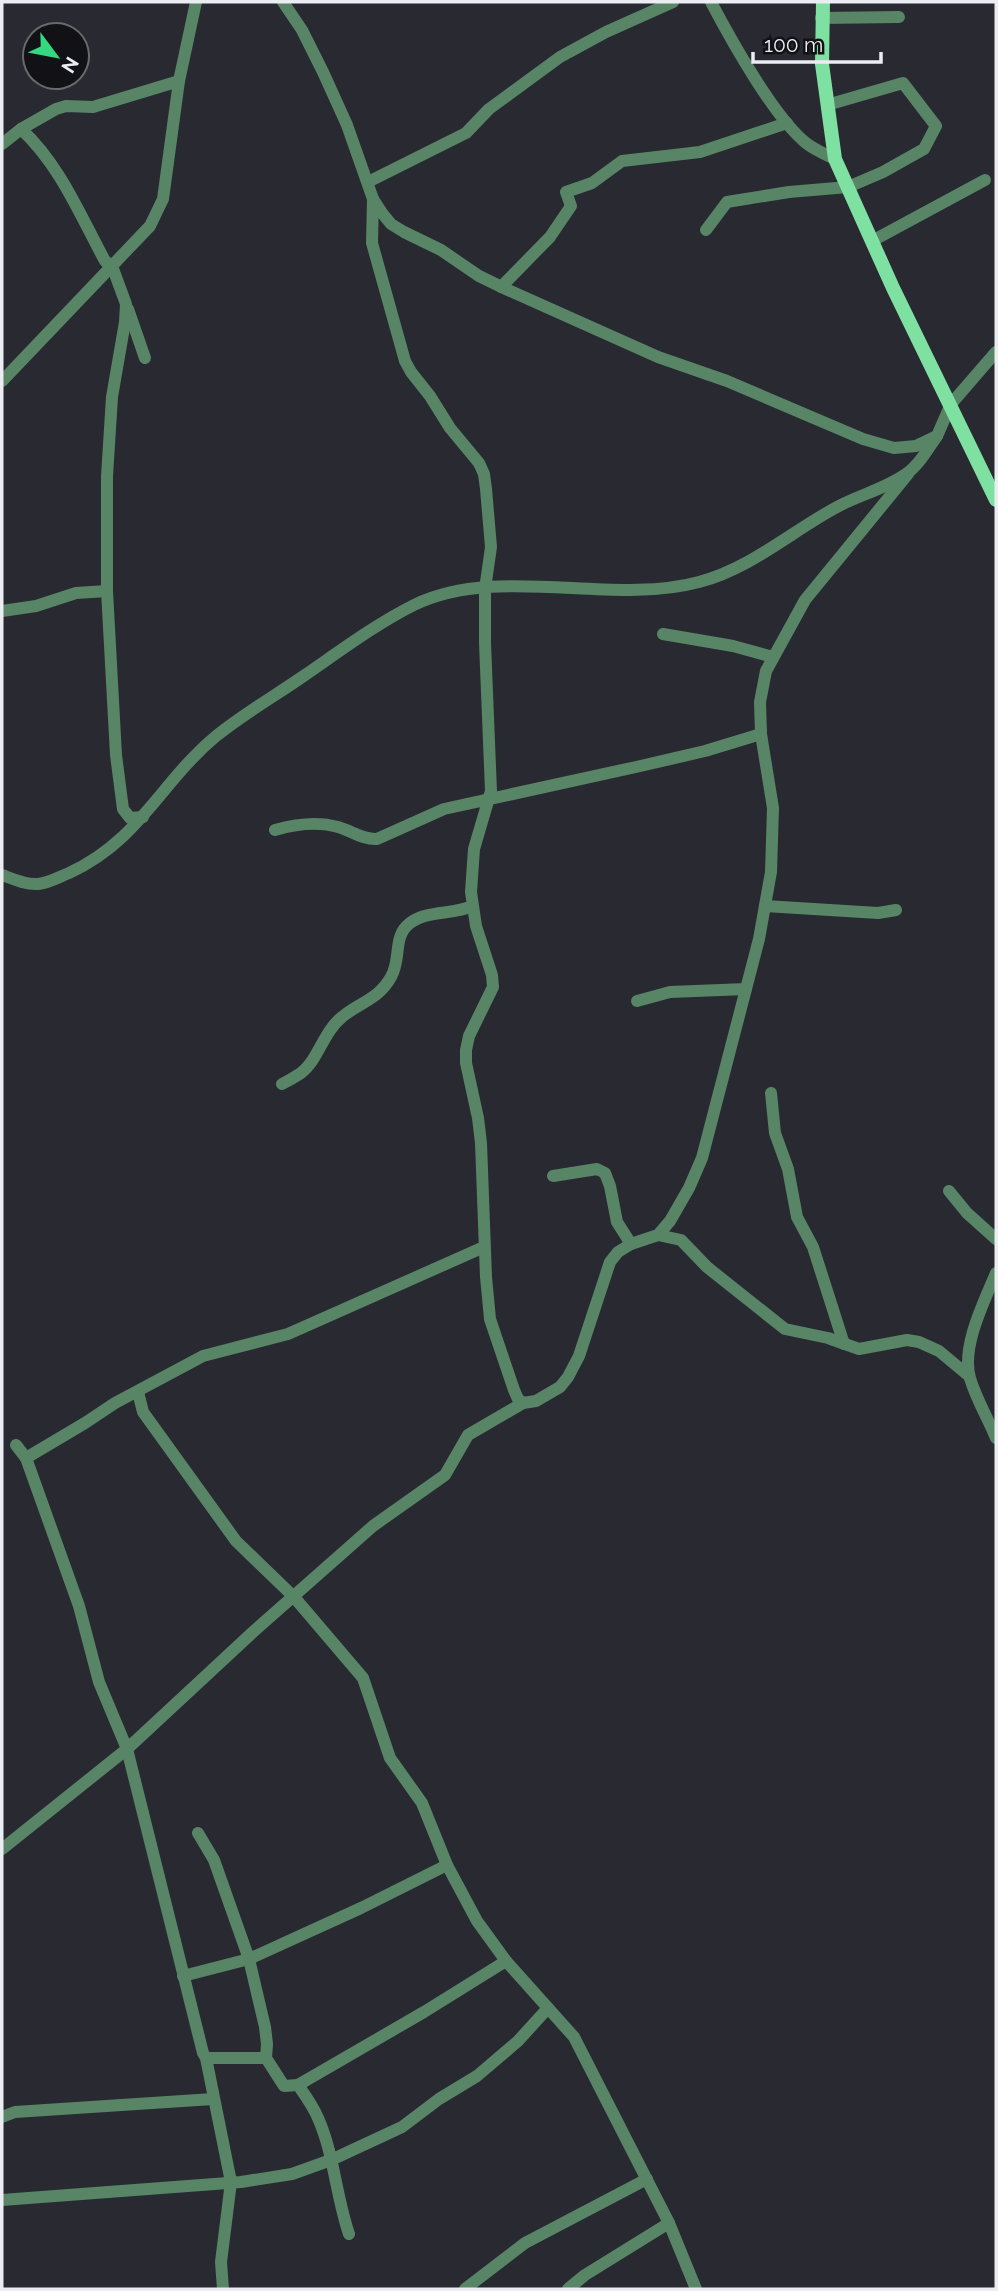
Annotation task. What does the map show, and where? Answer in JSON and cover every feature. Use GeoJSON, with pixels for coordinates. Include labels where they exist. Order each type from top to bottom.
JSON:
{"type":"FeatureCollection","features":[{"type":"Feature","properties":{"kind":"main road"},"geometry":{"type":"LineString","coordinates":[[823,2],[822,64],[835,159],[996,500]]}},
{"type":"Feature","properties":{"kind":"street"},"geometry":{"type":"LineString","coordinates":[[2,381],[150,226],[163,199],[179,81],[196,2]]}},
{"type":"Feature","properties":{"kind":"street"},"geometry":{"type":"LineString","coordinates":[[283,2],[302,30],[323,72],[368,181],[373,199],[372,243],[405,360],[450,428],[479,463],[484,474],[491,547],[485,589],[491,766],[489,799],[474,849],[471,891],[472,906],[493,987],[469,1036],[466,1050],[481,1143],[484,1247],[490,1319],[514,1390],[523,1403]]}},
{"type":"Feature","properties":{"kind":"street"},"geometry":{"type":"LineString","coordinates":[[368,181],[466,132],[489,109],[560,57],[606,32],[673,2]]}},
{"type":"Feature","properties":{"kind":"street"},"geometry":{"type":"LineString","coordinates":[[711,2],[760,85],[787,123],[805,142],[835,159]]}},
{"type":"Feature","properties":{"kind":"street"},"geometry":{"type":"LineString","coordinates":[[821,19],[899,17]]}},
{"type":"Feature","properties":{"kind":"street"},"geometry":{"type":"LineString","coordinates":[[2,144],[39,117],[66,106],[93,107],[179,81]]}},
{"type":"Feature","properties":{"kind":"street"},"geometry":{"type":"LineString","coordinates":[[706,230],[727,202],[789,192],[848,187],[883,172],[924,149],[936,126],[903,83],[827,106]]}},
{"type":"Feature","properties":{"kind":"street"},"geometry":{"type":"LineString","coordinates":[[501,287],[550,236],[571,206],[566,191],[592,183],[622,161],[700,152],[787,123]]}},
{"type":"Feature","properties":{"kind":"street"},"geometry":{"type":"LineString","coordinates":[[21,129],[51,163],[105,261],[112,266],[145,358]]}},
{"type":"Feature","properties":{"kind":"street"},"geometry":{"type":"LineString","coordinates":[[872,241],[985,180]]}},
{"type":"Feature","properties":{"kind":"street"},"geometry":{"type":"LineString","coordinates":[[373,199],[391,224],[441,250],[479,276],[658,357],[727,381],[863,439],[894,448],[916,446],[937,436]]}},
{"type":"Feature","properties":{"kind":"street"},"geometry":{"type":"LineString","coordinates":[[126,304],[112,397],[107,476],[107,591],[116,755],[123,809],[130,818],[143,817]]}},
{"type":"Feature","properties":{"kind":"street"},"geometry":{"type":"LineString","coordinates":[[658,1235],[670,1221],[689,1188],[702,1158],[759,939],[771,872],[773,808],[761,734],[760,702],[766,671],[805,600],[908,474],[937,436],[951,404],[996,352]]}},
{"type":"Feature","properties":{"kind":"street"},"geometry":{"type":"LineString","coordinates":[[2,875],[31,883],[52,881],[105,852],[143,817],[203,748],[233,723],[338,652],[424,601],[445,592],[485,589],[538,586],[625,589],[699,582],[739,566],[839,506],[908,474]]}},
{"type":"Feature","properties":{"kind":"street"},"geometry":{"type":"LineString","coordinates":[[2,611],[36,606],[76,593],[107,591]]}},
{"type":"Feature","properties":{"kind":"street"},"geometry":{"type":"LineString","coordinates":[[663,634],[733,646],[774,657]]}},
{"type":"Feature","properties":{"kind":"street"},"geometry":{"type":"LineString","coordinates":[[275,830],[293,825],[337,826],[369,840],[377,839],[444,809],[670,759],[761,734]]}},
{"type":"Feature","properties":{"kind":"street"},"geometry":{"type":"LineString","coordinates":[[282,1084],[302,1072],[332,1027],[343,1016],[375,998],[383,988],[396,967],[398,941],[405,927],[419,918],[455,913],[472,906]]}},
{"type":"Feature","properties":{"kind":"street"},"geometry":{"type":"LineString","coordinates":[[765,906],[878,913],[896,910]]}},
{"type":"Feature","properties":{"kind":"street"},"geometry":{"type":"LineString","coordinates":[[636,1001],[670,992],[746,989]]}},
{"type":"Feature","properties":{"kind":"street"},"geometry":{"type":"LineString","coordinates":[[772,1093],[775,1133],[788,1169],[797,1217],[813,1247],[844,1344]]}},
{"type":"Feature","properties":{"kind":"street"},"geometry":{"type":"LineString","coordinates":[[553,1176],[597,1169],[605,1173],[617,1222],[631,1244]]}},
{"type":"Feature","properties":{"kind":"street"},"geometry":{"type":"LineString","coordinates":[[949,1191],[967,1213],[996,1239]]}},
{"type":"Feature","properties":{"kind":"street"},"geometry":{"type":"LineString","coordinates":[[2,1849],[127,1749],[373,1526],[445,1475],[468,1435],[523,1403],[536,1401],[547,1395],[568,1377],[587,1335],[610,1262],[618,1252],[631,1244],[658,1235],[681,1240],[707,1267],[785,1329],[828,1338],[859,1349],[907,1340],[919,1342],[949,1357],[969,1376]]}},
{"type":"Feature","properties":{"kind":"street"},"geometry":{"type":"LineString","coordinates":[[26,1458],[114,1403],[203,1356],[288,1334],[484,1247]]}},
{"type":"Feature","properties":{"kind":"street"},"geometry":{"type":"LineString","coordinates":[[996,1273],[974,1331],[968,1364],[969,1376],[996,1438]]}},
{"type":"Feature","properties":{"kind":"street"},"geometry":{"type":"LineString","coordinates":[[138,1392],[143,1412],[236,1541],[294,1597],[363,1678],[390,1758],[422,1803],[447,1864],[477,1921],[506,1962],[574,2037],[669,2223],[696,2289]]}},
{"type":"Feature","properties":{"kind":"street"},"geometry":{"type":"LineString","coordinates":[[16,1445],[26,1458],[79,1606],[99,1682],[127,1749],[206,2058],[231,2182],[221,2262],[223,2289]]}},
{"type":"Feature","properties":{"kind":"street"},"geometry":{"type":"LineString","coordinates":[[198,1833],[214,1860],[249,1959],[265,2027],[266,2057],[284,2086],[298,2085],[506,1962]]}},
{"type":"Feature","properties":{"kind":"street"},"geometry":{"type":"LineString","coordinates":[[183,1976],[249,1959],[361,1908],[447,1864]]}},
{"type":"Feature","properties":{"kind":"street"},"geometry":{"type":"LineString","coordinates":[[2,2200],[231,2182],[292,2174],[331,2160],[401,2127],[477,2076],[518,2041],[548,2008]]}},
{"type":"Feature","properties":{"kind":"street"},"geometry":{"type":"LineString","coordinates":[[206,2058],[266,2057]]}},
{"type":"Feature","properties":{"kind":"street"},"geometry":{"type":"LineString","coordinates":[[298,2085],[318,2118],[349,2234]]}},
{"type":"Feature","properties":{"kind":"street"},"geometry":{"type":"LineString","coordinates":[[2,2117],[15,2112],[213,2099]]}},
{"type":"Feature","properties":{"kind":"street"},"geometry":{"type":"LineString","coordinates":[[465,2289],[525,2242],[647,2179]]}},
{"type":"Feature","properties":{"kind":"street"},"geometry":{"type":"LineString","coordinates":[[568,2289],[584,2275],[669,2223]]}}]}
